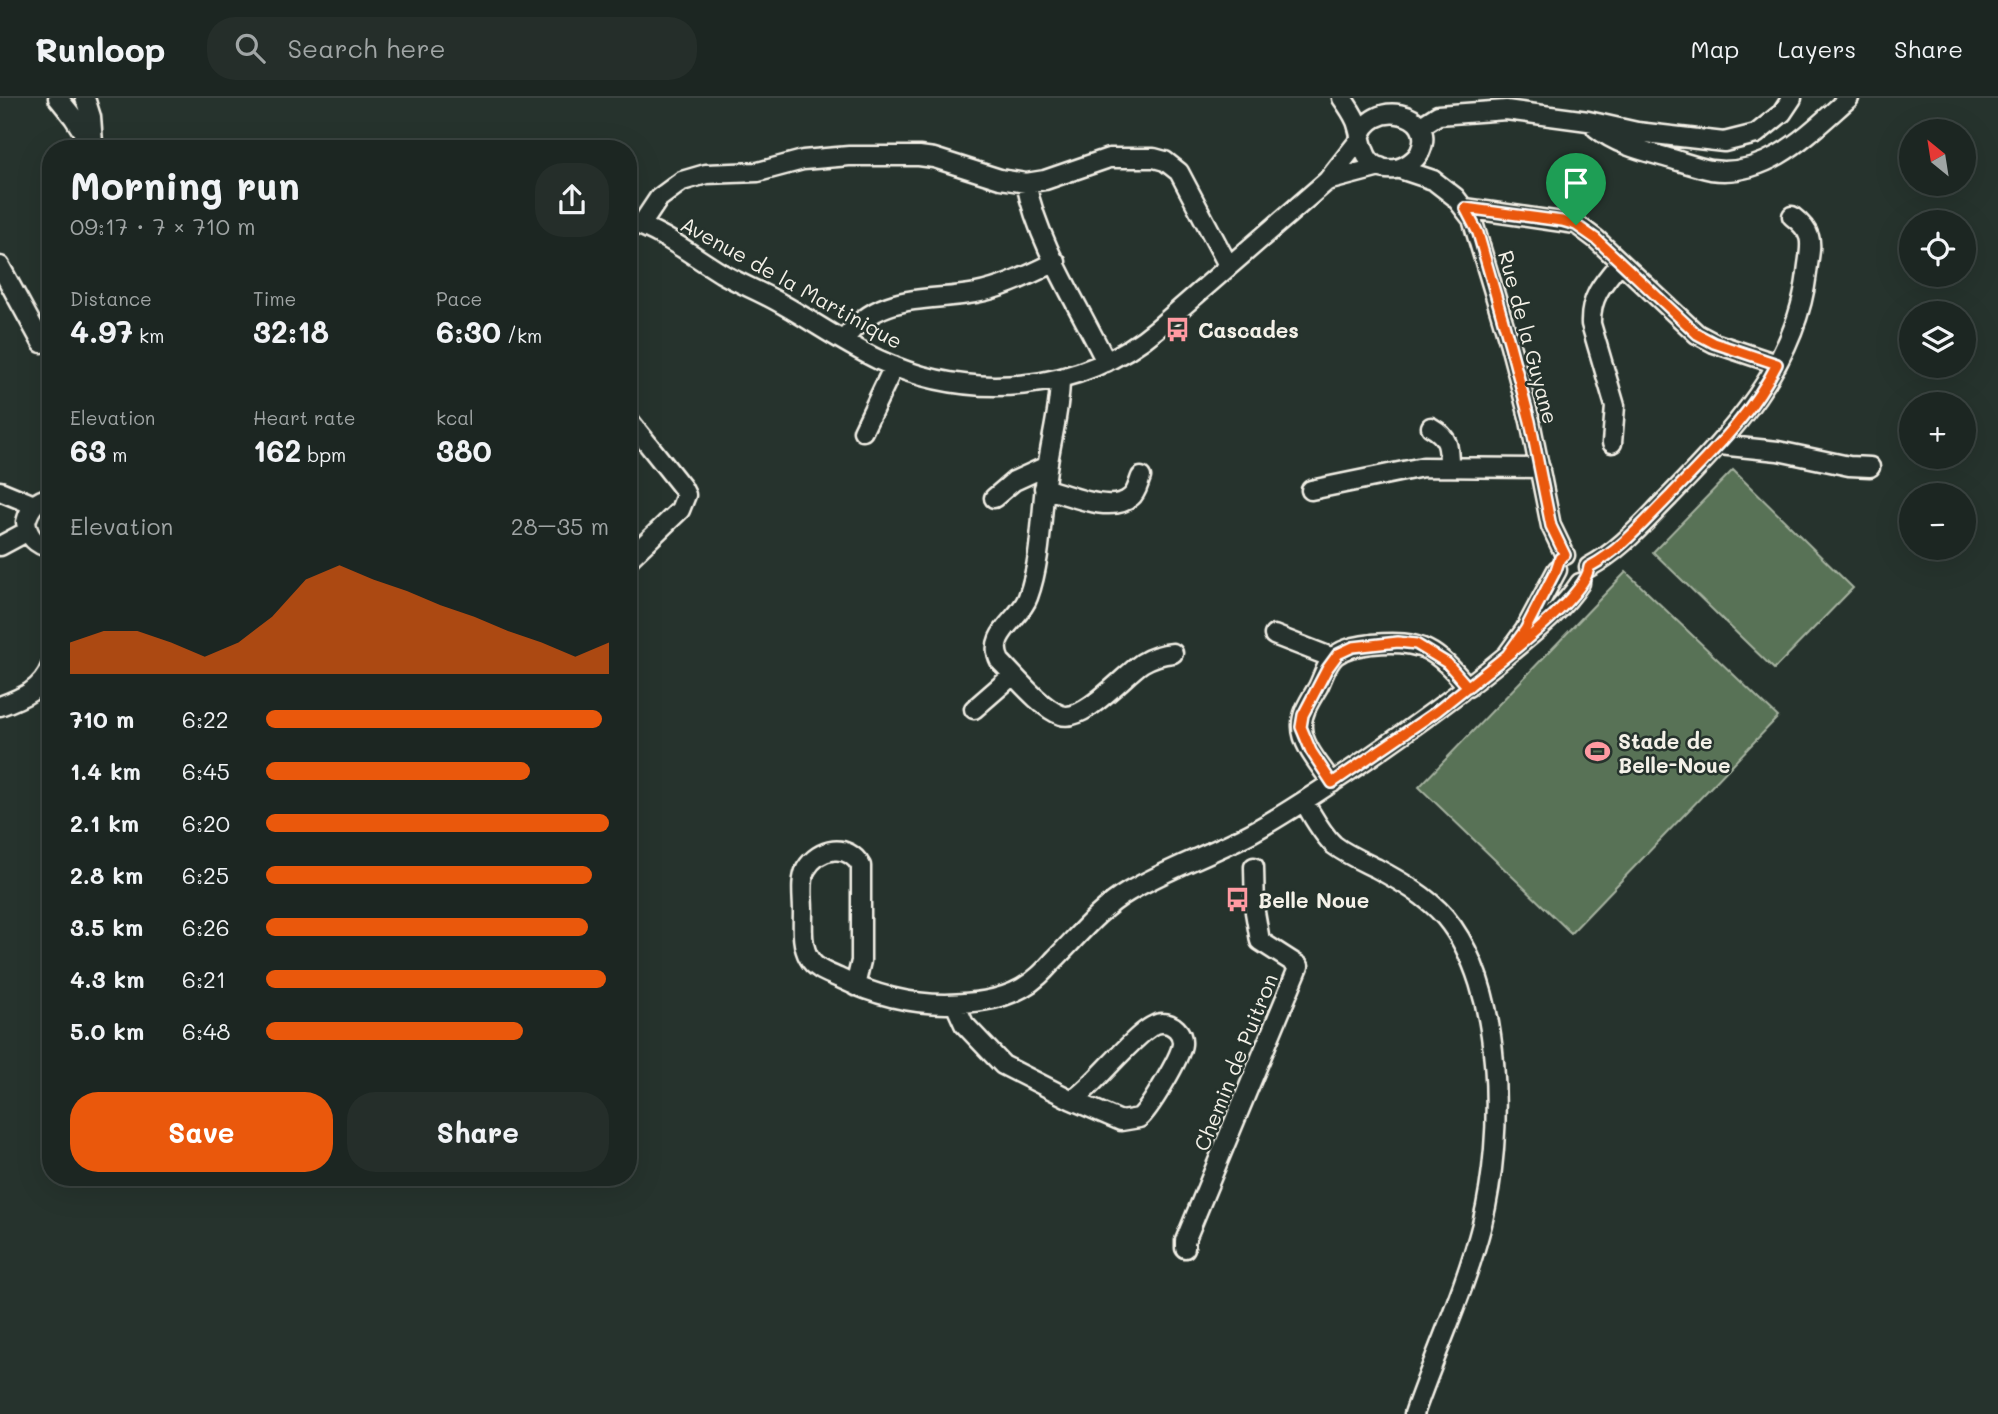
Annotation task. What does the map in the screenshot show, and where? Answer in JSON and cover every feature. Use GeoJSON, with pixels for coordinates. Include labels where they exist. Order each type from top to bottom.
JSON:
{"type":"FeatureCollection","features":[{"type":"Feature","properties":{"kind":"street"},"geometry":{"type":"LineString","coordinates":[[85,98],[91,117],[93,140]]}},
{"type":"Feature","properties":{"kind":"street"},"geometry":{"type":"LineString","coordinates":[[94,140],[97,98]]}},
{"type":"Feature","properties":{"kind":"street"},"geometry":{"type":"LineString","coordinates":[[1342,98],[1352,111],[1360,139],[1366,156],[1380,167],[1400,169],[1416,158],[1423,134],[1415,117],[1396,107],[1375,111],[1362,128],[1360,139]]}},
{"type":"Feature","properties":{"kind":"street"},"geometry":{"type":"LineString","coordinates":[[1421,126],[1438,115],[1506,110],[1588,121],[1637,132],[1724,142],[1755,134],[1782,113],[1792,98]]}},
{"type":"Feature","properties":{"kind":"street"},"geometry":{"type":"LineString","coordinates":[[1588,121],[1605,135],[1623,144],[1710,170],[1733,171],[1757,166],[1796,144],[1849,98]]}},
{"type":"Feature","properties":{"kind":"street"},"geometry":{"type":"LineString","coordinates":[[63,101],[89,140]]}},
{"type":"Feature","properties":{"kind":"street","name":"Avenue de la Martinique"},"geometry":{"type":"LineString","coordinates":[[637,224],[664,236],[722,274],[781,303],[894,366],[924,377],[981,387],[1033,384],[1060,379],[1107,362],[1149,336],[1327,181],[1360,139]]}},
{"type":"Feature","properties":{"kind":"street"},"geometry":{"type":"LineString","coordinates":[[637,221],[659,198],[682,181],[706,174],[758,172],[803,160],[849,156],[934,158],[1000,179],[1026,183],[1045,180],[1109,159],[1154,158],[1165,161],[1179,172],[1228,265]]}},
{"type":"Feature","properties":{"kind":"street","name":"Avenue de la Martinique"},"geometry":{"type":"LineString","coordinates":[[1327,181],[1380,167]]}},
{"type":"Feature","properties":{"kind":"street","name":"Rue de la Guyane"},"geometry":{"type":"LineString","coordinates":[[1400,169],[1433,180],[1455,197],[1465,208],[1478,233],[1507,333],[1561,562]]}},
{"type":"Feature","properties":{"kind":"street"},"geometry":{"type":"LineString","coordinates":[[1026,183],[1031,204],[1056,262],[1107,362]]}},
{"type":"Feature","properties":{"kind":"street"},"geometry":{"type":"LineString","coordinates":[[1465,208],[1576,225],[1596,239],[1697,334],[1714,343],[1777,364]]}},
{"type":"Feature","properties":{"kind":"street"},"geometry":{"type":"LineString","coordinates":[[855,986],[861,961],[861,866],[852,853],[842,850],[817,858],[805,871],[803,940],[813,964],[855,986],[896,1000],[955,1004],[1005,996],[1035,980],[1117,899],[1253,832],[1304,802],[1468,687],[1507,655],[1572,596],[1585,579],[1589,567],[1604,559],[1630,537],[1719,445],[1754,403],[1777,364],[1800,309],[1810,236],[1805,226],[1792,216]]}},
{"type":"Feature","properties":{"kind":"street"},"geometry":{"type":"LineString","coordinates":[[844,340],[851,330],[869,316],[894,304],[908,300],[976,293],[1018,279],[1056,262]]}},
{"type":"Feature","properties":{"kind":"street"},"geometry":{"type":"LineString","coordinates":[[1612,443],[1615,406],[1591,324],[1591,311],[1593,298],[1600,286],[1620,263]]}},
{"type":"Feature","properties":{"kind":"street"},"geometry":{"type":"LineString","coordinates":[[0,267],[42,343]]}},
{"type":"Feature","properties":{"kind":"street"},"geometry":{"type":"LineString","coordinates":[[863,431],[894,366]]}},
{"type":"Feature","properties":{"kind":"street"},"geometry":{"type":"LineString","coordinates":[[1060,379],[1059,409],[1047,466],[1033,582],[1021,612],[998,637],[996,646],[1000,661],[1054,712],[1069,717],[1084,711],[1151,658],[1173,653]]}},
{"type":"Feature","properties":{"kind":"street"},"geometry":{"type":"LineString","coordinates":[[1431,427],[1439,432],[1448,444],[1449,466]]}},
{"type":"Feature","properties":{"kind":"street"},"geometry":{"type":"LineString","coordinates":[[637,430],[686,495],[680,510],[637,551]]}},
{"type":"Feature","properties":{"kind":"street"},"geometry":{"type":"LineString","coordinates":[[1719,445],[1778,451],[1849,466],[1870,467]]}},
{"type":"Feature","properties":{"kind":"street"},"geometry":{"type":"LineString","coordinates":[[994,498],[1014,481],[1047,466]]}},
{"type":"Feature","properties":{"kind":"street"},"geometry":{"type":"LineString","coordinates":[[1311,489],[1389,472],[1449,466],[1540,468]]}},
{"type":"Feature","properties":{"kind":"street"},"geometry":{"type":"LineString","coordinates":[[1044,488],[1111,506],[1129,499],[1141,477]]}},
{"type":"Feature","properties":{"kind":"street"},"geometry":{"type":"LineString","coordinates":[[0,491],[34,505]]}},
{"type":"Feature","properties":{"kind":"street"},"geometry":{"type":"LineString","coordinates":[[42,499],[34,505],[26,522],[32,539],[42,546]]}},
{"type":"Feature","properties":{"kind":"street"},"geometry":{"type":"LineString","coordinates":[[0,546],[28,531]]}},
{"type":"Feature","properties":{"kind":"street"},"geometry":{"type":"LineString","coordinates":[[1507,655],[1525,630],[1561,562],[1571,553],[1583,556],[1589,567]]}},
{"type":"Feature","properties":{"kind":"street"},"geometry":{"type":"LineString","coordinates":[[1561,562],[1562,581],[1574,585],[1580,583]]}},
{"type":"Feature","properties":{"kind":"street"},"geometry":{"type":"LineString","coordinates":[[1274,635],[1333,658]]}},
{"type":"Feature","properties":{"kind":"street"},"geometry":{"type":"LineString","coordinates":[[1332,783],[1311,751],[1301,727],[1303,715],[1333,658],[1353,647],[1398,642],[1416,644],[1447,663],[1468,687]]}},
{"type":"Feature","properties":{"kind":"street"},"geometry":{"type":"LineString","coordinates":[[974,709],[1013,675]]}},
{"type":"Feature","properties":{"kind":"street"},"geometry":{"type":"LineString","coordinates":[[0,706],[42,687]]}},
{"type":"Feature","properties":{"kind":"street"},"geometry":{"type":"LineString","coordinates":[[1304,802],[1333,844],[1406,885],[1445,917],[1463,943],[1476,971],[1490,1026],[1495,1108],[1493,1152],[1483,1222],[1457,1301],[1414,1414]]}},
{"type":"Feature","properties":{"kind":"street","name":"Chemin de Puitron"},"geometry":{"type":"LineString","coordinates":[[1185,1248],[1185,1241],[1299,966],[1260,941],[1255,912],[1254,867]]}},
{"type":"Feature","properties":{"kind":"street"},"geometry":{"type":"LineString","coordinates":[[955,1004],[964,1024],[1003,1065],[1072,1100],[1121,1121],[1139,1118],[1153,1101],[1182,1048],[1180,1032],[1163,1023],[1146,1029],[1092,1085],[1072,1100]]}},
{"type":"Feature","properties":{"kind":"green space"},"geometry":{"type":"Polygon","coordinates":[[[1733,470],[1853,588],[1774,669],[1653,552],[1733,470]]]}},
{"type":"Feature","properties":{"kind":"green space","name":"Stade de Belle-Noue"},"geometry":{"type":"Polygon","coordinates":[[[1626,572],[1778,717],[1571,933],[1419,787],[1626,572]]]}},
{"type":"Feature","properties":{"kind":"place","name":"Cascades"},"geometry":{"type":"Point","coordinates":[1178,329]}},
{"type":"Feature","properties":{"kind":"place","name":"Stade de Belle-Noue"},"geometry":{"type":"Point","coordinates":[1598,752]}},
{"type":"Feature","properties":{"kind":"place","name":"Belle Noue"},"geometry":{"type":"Point","coordinates":[1238,899]}},
{"type":"Feature","properties":{"kind":"route"},"geometry":{"type":"LineString","coordinates":[[1576,225],[1465,208],[1478,233],[1530,421],[1551,526],[1565,555],[1560,558],[1525,630],[1507,655],[1468,687],[1437,711],[1332,783],[1311,751],[1301,727],[1303,715],[1333,658],[1353,647],[1408,642],[1435,654],[1447,663],[1468,687],[1542,625],[1572,596],[1585,579],[1589,567],[1604,559],[1630,537],[1718,446],[1754,403],[1777,364],[1714,343],[1697,334],[1596,239],[1576,225]]}}]}
